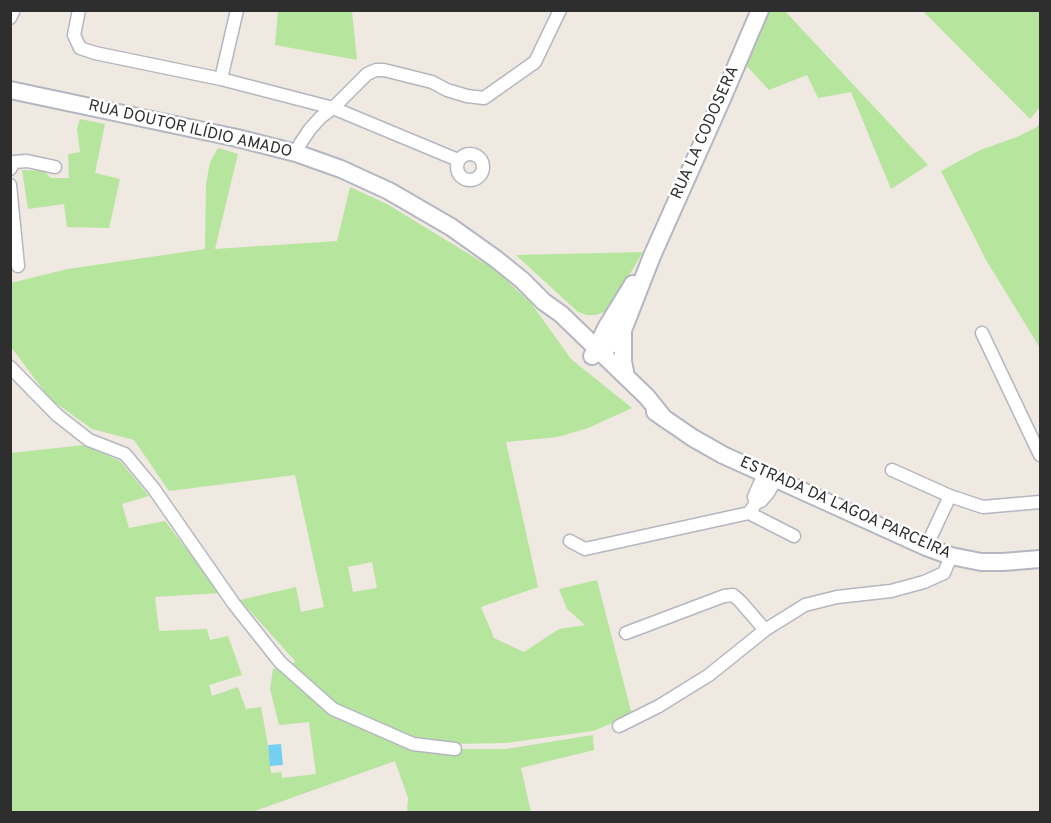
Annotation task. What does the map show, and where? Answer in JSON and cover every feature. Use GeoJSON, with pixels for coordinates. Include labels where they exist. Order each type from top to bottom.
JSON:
{"type":"FeatureCollection","features":[{"type":"Feature","properties":{"kind":"street"},"geometry":{"type":"LineString","coordinates":[[10,18],[14,10]]}},
{"type":"Feature","properties":{"kind":"street"},"geometry":{"type":"LineString","coordinates":[[80,10],[74,35],[80,48],[333,108],[458,160]]}},
{"type":"Feature","properties":{"kind":"street"},"geometry":{"type":"LineString","coordinates":[[221,80],[237,10]]}},
{"type":"Feature","properties":{"kind":"street"},"geometry":{"type":"LineString","coordinates":[[297,153],[310,129],[321,117],[367,74],[376,70],[432,82],[447,90],[484,98],[535,62],[560,10]]}},
{"type":"Feature","properties":{"kind":"street","name":"RUA LA CODOSERA"},"geometry":{"type":"LineString","coordinates":[[595,354],[616,340],[617,324],[652,256],[760,10]]}},
{"type":"Feature","properties":{"kind":"street","name":"RUA DOUTOR ILÍDIO AMADO"},"geometry":{"type":"LineString","coordinates":[[10,90],[297,153],[389,191],[451,227],[496,259],[575,327],[595,354],[641,402],[693,438],[723,455]]}},
{"type":"Feature","properties":{"kind":"street"},"geometry":{"type":"LineString","coordinates":[[10,169],[14,162],[27,161],[56,167]]}},
{"type":"Feature","properties":{"kind":"street"},"geometry":{"type":"LineString","coordinates":[[10,185],[18,266]]}},
{"type":"Feature","properties":{"kind":"street","name":"RUA DOUTOR ILÍDIO AMADO"},"geometry":{"type":"LineString","coordinates":[[544,302],[554,318],[595,354],[626,377],[647,397],[663,417]]}},
{"type":"Feature","properties":{"kind":"street"},"geometry":{"type":"LineString","coordinates":[[575,327],[617,324],[626,377]]}},
{"type":"Feature","properties":{"kind":"street"},"geometry":{"type":"LineString","coordinates":[[982,333],[1041,455]]}},
{"type":"Feature","properties":{"kind":"street"},"geometry":{"type":"LineString","coordinates":[[10,367],[57,415],[81,434],[89,440],[125,454],[154,489],[234,604],[280,662],[333,709],[413,744],[455,749]]}},
{"type":"Feature","properties":{"kind":"street","name":"ESTRADA DA LAGOA PARCEIRA"},"geometry":{"type":"LineString","coordinates":[[723,455],[951,556],[981,562],[1041,559]]}},
{"type":"Feature","properties":{"kind":"street"},"geometry":{"type":"LineString","coordinates":[[892,470],[950,496],[983,507],[1041,502]]}},
{"type":"Feature","properties":{"kind":"street"},"geometry":{"type":"LineString","coordinates":[[753,508],[754,497],[770,477]]}},
{"type":"Feature","properties":{"kind":"street"},"geometry":{"type":"LineString","coordinates":[[927,547],[950,496]]}},
{"type":"Feature","properties":{"kind":"street"},"geometry":{"type":"LineString","coordinates":[[570,541],[585,549],[753,508],[794,536]]}},
{"type":"Feature","properties":{"kind":"street"},"geometry":{"type":"LineString","coordinates":[[619,726],[658,706],[709,675],[765,630],[805,605],[837,597],[891,591],[924,582],[944,573],[951,556]]}},
{"type":"Feature","properties":{"kind":"street"},"geometry":{"type":"LineString","coordinates":[[626,633],[724,596],[733,595],[765,630]]}},
{"type":"Feature","properties":{"kind":"green space"},"geometry":{"type":"Polygon","coordinates":[[[278,11],[352,11],[357,60],[275,45],[278,11]]]}},
{"type":"Feature","properties":{"kind":"green space"},"geometry":{"type":"Polygon","coordinates":[[[769,11],[785,11],[928,165],[891,189],[851,92],[818,98],[807,75],[769,90],[746,65],[769,11]]]}},
{"type":"Feature","properties":{"kind":"green space"},"geometry":{"type":"Polygon","coordinates":[[[923,11],[1040,11],[1040,107],[1030,119],[923,11]]]}},
{"type":"Feature","properties":{"kind":"green space"},"geometry":{"type":"Polygon","coordinates":[[[80,119],[105,124],[95,173],[120,179],[109,228],[67,227],[64,204],[28,209],[22,170],[44,171],[51,178],[69,178],[68,154],[80,152],[77,129],[80,119]]]}},
{"type":"Feature","properties":{"kind":"green space"},"geometry":{"type":"Polygon","coordinates":[[[1040,123],[1040,348],[986,260],[941,171],[980,150],[1017,137],[1037,127],[1040,123]]]}},
{"type":"Feature","properties":{"kind":"green space"},"geometry":{"type":"Polygon","coordinates":[[[218,148],[238,154],[215,249],[337,241],[350,187],[387,204],[495,270],[531,303],[571,359],[632,408],[588,428],[558,437],[506,442],[538,587],[481,607],[494,638],[524,652],[559,629],[585,625],[567,609],[559,589],[597,580],[632,715],[593,731],[506,743],[455,744],[417,738],[412,743],[455,749],[506,749],[593,735],[594,750],[521,768],[531,812],[407,812],[408,798],[395,761],[252,812],[11,812],[11,453],[84,445],[120,461],[149,496],[122,504],[129,528],[165,521],[220,593],[155,597],[159,631],[207,629],[210,640],[228,636],[242,675],[209,685],[212,696],[238,687],[246,709],[261,707],[271,773],[281,772],[282,778],[316,774],[309,722],[279,725],[270,689],[273,669],[296,662],[240,600],[296,587],[301,612],[324,607],[295,475],[169,491],[134,440],[92,429],[50,399],[11,347],[10,283],[68,269],[205,249],[206,184],[210,162],[218,148]],[[372,562],[348,567],[353,592],[377,588],[372,562]]]}},
{"type":"Feature","properties":{"kind":"green space"},"geometry":{"type":"Polygon","coordinates":[[[643,252],[610,307],[596,315],[578,312],[516,255],[643,252]]]}},
{"type":"Feature","properties":{"kind":"water"},"geometry":{"type":"Polygon","coordinates":[[[281,744],[283,765],[270,766],[268,745],[281,744]]]}}]}
